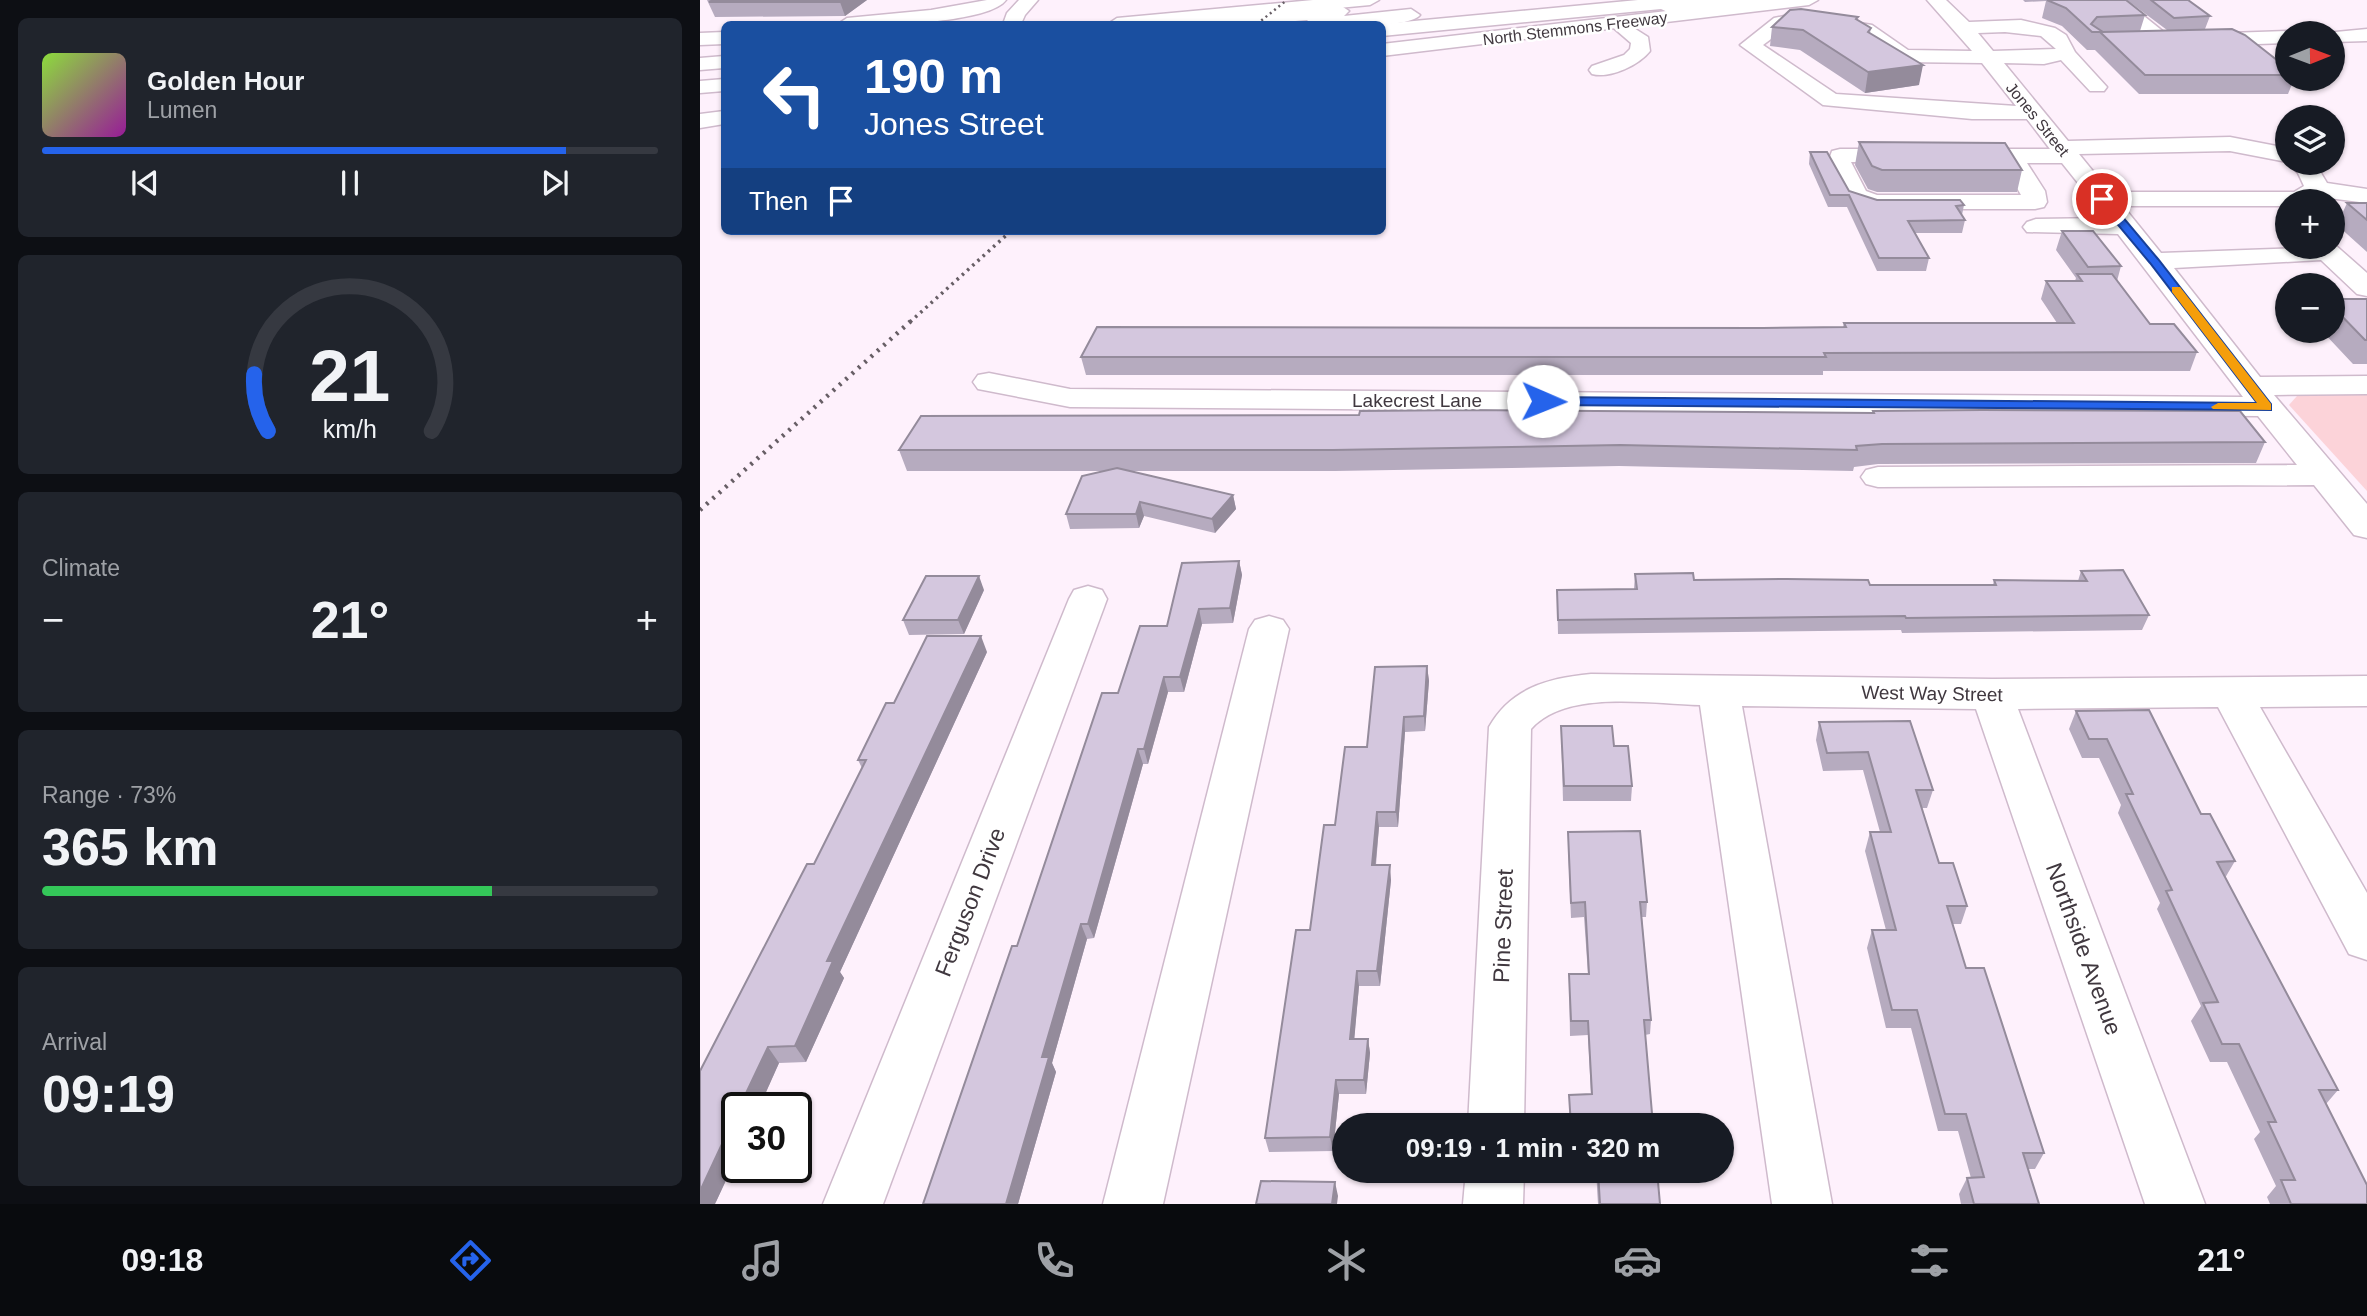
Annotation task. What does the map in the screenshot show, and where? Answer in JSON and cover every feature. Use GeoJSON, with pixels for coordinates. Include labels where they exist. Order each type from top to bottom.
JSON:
{"type":"FeatureCollection","features":[{"type":"Feature","properties":{"kind":"main road"},"geometry":{"type":"LineString","coordinates":[[877,21],[976,8],[992,5],[997,0]]}},
{"type":"Feature","properties":{"kind":"main road"},"geometry":{"type":"LineString","coordinates":[[1013,21],[1016,13],[1028,0]]}},
{"type":"Feature","properties":{"kind":"main road"},"geometry":{"type":"LineString","coordinates":[[1149,21],[1370,0]]}},
{"type":"Feature","properties":{"kind":"main road"},"geometry":{"type":"LineString","coordinates":[[1343,21],[1562,0]]}},
{"type":"Feature","properties":{"kind":"main road","name":"North Stemmons Freeway"},"geometry":{"type":"LineString","coordinates":[[1386,49],[1617,16],[1695,0]]}},
{"type":"Feature","properties":{"kind":"main road"},"geometry":{"type":"LineString","coordinates":[[1617,16],[1764,0]]}},
{"type":"Feature","properties":{"kind":"main road","name":"North Stemmons Freeway"},"geometry":{"type":"LineString","coordinates":[[1386,30],[1617,16],[1809,0]]}},
{"type":"Feature","properties":{"kind":"main road"},"geometry":{"type":"LineString","coordinates":[[2113,0],[2165,41]]}},
{"type":"Feature","properties":{"kind":"main road","name":"Jones Street"},"geometry":{"type":"LineString","coordinates":[[1941,2],[2154,261],[2259,396],[2367,527]]}},
{"type":"Feature","properties":{"kind":"main road"},"geometry":{"type":"LineString","coordinates":[[1234,21],[1423,3]]}},
{"type":"Feature","properties":{"kind":"main road"},"geometry":{"type":"LineString","coordinates":[[1599,70],[1631,59],[1640,51],[1641,41],[1617,16]]}},
{"type":"Feature","properties":{"kind":"main road"},"geometry":{"type":"LineString","coordinates":[[1964,28],[2028,18],[2065,45],[2065,53],[2097,87]]}},
{"type":"Feature","properties":{"kind":"main road"},"geometry":{"type":"LineString","coordinates":[[1972,112],[1937,80],[1865,29],[1799,19],[1781,22],[1750,45],[1830,100],[1972,112],[2033,113]]}},
{"type":"Feature","properties":{"kind":"main road"},"geometry":{"type":"LineString","coordinates":[[700,25],[721,25]]}},
{"type":"Feature","properties":{"kind":"main road"},"geometry":{"type":"LineString","coordinates":[[2345,36],[2367,35]]}},
{"type":"Feature","properties":{"kind":"main road"},"geometry":{"type":"LineString","coordinates":[[2112,42],[2275,37]]}},
{"type":"Feature","properties":{"kind":"main road"},"geometry":{"type":"LineString","coordinates":[[700,39],[721,38]]}},
{"type":"Feature","properties":{"kind":"main road"},"geometry":{"type":"LineString","coordinates":[[1903,56],[2044,58],[2065,53]]}},
{"type":"Feature","properties":{"kind":"main road"},"geometry":{"type":"LineString","coordinates":[[700,64],[721,62]]}},
{"type":"Feature","properties":{"kind":"main road"},"geometry":{"type":"LineString","coordinates":[[700,75],[721,72]]}},
{"type":"Feature","properties":{"kind":"main road"},"geometry":{"type":"LineString","coordinates":[[700,88],[721,85]]}},
{"type":"Feature","properties":{"kind":"main road"},"geometry":{"type":"LineString","coordinates":[[700,97],[721,94]]}},
{"type":"Feature","properties":{"kind":"main road"},"geometry":{"type":"LineString","coordinates":[[700,121],[721,118]]}},
{"type":"Feature","properties":{"kind":"main road"},"geometry":{"type":"LineString","coordinates":[[2010,155],[2033,191],[2035,202],[1875,202],[1857,196],[1839,165],[1840,156],[1857,155],[2010,155],[2230,144],[2275,153]]}},
{"type":"Feature","properties":{"kind":"main road"},"geometry":{"type":"LineString","coordinates":[[2345,193],[2367,196]]}},
{"type":"Feature","properties":{"kind":"main road"},"geometry":{"type":"LineString","coordinates":[[2102,199],[2275,206]]}},
{"type":"Feature","properties":{"kind":"main road"},"geometry":{"type":"LineString","coordinates":[[2036,227],[2123,226]]}},
{"type":"Feature","properties":{"kind":"main road"},"geometry":{"type":"LineString","coordinates":[[2154,261],[2275,253]]}},
{"type":"Feature","properties":{"kind":"main road"},"geometry":{"type":"LineString","coordinates":[[2335,259],[2367,288]]}},
{"type":"Feature","properties":{"kind":"main road","name":"Lakecrest Lane"},"geometry":{"type":"LineString","coordinates":[[989,382],[1070,398],[2259,396],[2367,386]]}},
{"type":"Feature","properties":{"kind":"main road"},"geometry":{"type":"LineString","coordinates":[[1878,477],[2323,475]]}},
{"type":"Feature","properties":{"kind":"main road","name":"Ferguson Drive"},"geometry":{"type":"LineString","coordinates":[[853,1204],[1088,599]]}},
{"type":"Feature","properties":{"kind":"main road"},"geometry":{"type":"LineString","coordinates":[[1133,1204],[1269,629]]}},
{"type":"Feature","properties":{"kind":"main road","name":"West Way Street"},"geometry":{"type":"LineString","coordinates":[[1510,727],[1521,710],[1553,693],[1591,689],[1992,694],[2367,691]]}},
{"type":"Feature","properties":{"kind":"main road"},"geometry":{"type":"LineString","coordinates":[[1719,691],[1802,1204]]}},
{"type":"Feature","properties":{"kind":"main road"},"geometry":{"type":"LineString","coordinates":[[2231,692],[2367,939]]}},
{"type":"Feature","properties":{"kind":"main road","name":"Northside Avenue"},"geometry":{"type":"LineString","coordinates":[[1992,694],[2175,1204]]}},
{"type":"Feature","properties":{"kind":"main road","name":"Pine Street"},"geometry":{"type":"LineString","coordinates":[[1496,1113],[1510,727]]}},
{"type":"Feature","properties":{"kind":"main road"},"geometry":{"type":"LineString","coordinates":[[1493,1204],[1494,1183]]}},
{"type":"Feature","properties":{"kind":"shaded area"},"geometry":{"type":"Polygon","coordinates":[[[2367,394],[2367,491],[2289,405],[2297,396],[2367,394]]]}},
{"type":"Feature","properties":{"kind":"building"},"geometry":{"type":"Polygon","coordinates":[[[713,0],[843,0],[709,2],[713,0]]]}},
{"type":"Feature","properties":{"kind":"building"},"geometry":{"type":"Polygon","coordinates":[[[2047,0],[2126,0],[2145,15],[2097,17],[2091,24],[2103,32],[2232,29],[2245,35],[2275,59],[2275,75],[2145,75],[2100,32],[2092,32],[2066,8],[2047,0]]]}},
{"type":"Feature","properties":{"kind":"building"},"geometry":{"type":"Polygon","coordinates":[[[2151,0],[2188,0],[2210,16],[2174,18],[2151,0]]]}},
{"type":"Feature","properties":{"kind":"building"},"geometry":{"type":"Polygon","coordinates":[[[1801,9],[1858,17],[1856,19],[1871,28],[1868,32],[1923,65],[1868,72],[1803,30],[1772,27],[1790,10],[1801,9]]]}},
{"type":"Feature","properties":{"kind":"building"},"geometry":{"type":"Polygon","coordinates":[[[1859,142],[2005,143],[2022,170],[1882,170],[1872,166],[1859,142]]]}},
{"type":"Feature","properties":{"kind":"building"},"geometry":{"type":"Polygon","coordinates":[[[1810,152],[1827,152],[1849,191],[1877,200],[1960,200],[1964,205],[1956,206],[1965,220],[1908,221],[1929,258],[1879,258],[1849,195],[1830,195],[1810,152]]]}},
{"type":"Feature","properties":{"kind":"building"},"geometry":{"type":"Polygon","coordinates":[[[2347,203],[2367,203],[2367,220],[2347,203]]]}},
{"type":"Feature","properties":{"kind":"building"},"geometry":{"type":"Polygon","coordinates":[[[2062,231],[2093,231],[2121,266],[2088,267],[2062,231]]]}},
{"type":"Feature","properties":{"kind":"building"},"geometry":{"type":"Polygon","coordinates":[[[2077,274],[2112,274],[2150,324],[2174,324],[2197,352],[1824,353],[1826,357],[1081,357],[1097,327],[1763,328],[1846,327],[1844,323],[2074,323],[2046,281],[2082,281],[2077,274]]]}},
{"type":"Feature","properties":{"kind":"building"},"geometry":{"type":"Polygon","coordinates":[[[2345,299],[2367,299],[2365,340],[2345,319],[2345,299]]]}},
{"type":"Feature","properties":{"kind":"building"},"geometry":{"type":"Polygon","coordinates":[[[1982,410],[2240,411],[2265,442],[1882,444],[1856,446],[1857,450],[1620,445],[1333,450],[899,450],[921,416],[1359,415],[1360,411],[1874,413],[1873,411],[1982,410]]]}},
{"type":"Feature","properties":{"kind":"building"},"geometry":{"type":"Polygon","coordinates":[[[1117,468],[1233,495],[1212,519],[1140,502],[1136,514],[1066,514],[1082,476],[1117,468]]]}},
{"type":"Feature","properties":{"kind":"building"},"geometry":{"type":"Polygon","coordinates":[[[1239,561],[1230,608],[1199,609],[1180,677],[1164,677],[1144,749],[1138,749],[1088,924],[1081,924],[1042,1057],[1049,1057],[1006,1204],[923,1204],[1012,946],[1017,946],[1102,693],[1118,693],[1140,626],[1167,626],[1182,563],[1239,561]]]}},
{"type":"Feature","properties":{"kind":"building"},"geometry":{"type":"Polygon","coordinates":[[[2123,570],[2149,615],[1558,620],[1557,590],[1637,589],[1635,574],[1693,573],[1694,580],[1868,580],[1870,585],[1996,585],[1994,580],[2087,581],[2081,571],[2123,570]]]}},
{"type":"Feature","properties":{"kind":"building"},"geometry":{"type":"Polygon","coordinates":[[[926,576],[979,576],[958,620],[903,620],[926,576]]]}},
{"type":"Feature","properties":{"kind":"building"},"geometry":{"type":"Polygon","coordinates":[[[927,636],[981,636],[827,961],[833,961],[795,1046],[768,1047],[747,1092],[721,1092],[721,1146],[700,1191],[700,1071],[807,864],[814,864],[866,760],[858,760],[886,703],[894,703],[927,636]]]}},
{"type":"Feature","properties":{"kind":"building"},"geometry":{"type":"Polygon","coordinates":[[[1427,666],[1424,716],[1404,717],[1396,812],[1377,812],[1372,865],[1390,865],[1377,971],[1357,971],[1350,1039],[1368,1039],[1364,1080],[1336,1080],[1330,1137],[1265,1138],[1296,930],[1310,930],[1324,825],[1335,825],[1345,747],[1367,747],[1375,667],[1427,666]]]}},
{"type":"Feature","properties":{"kind":"building"},"geometry":{"type":"Polygon","coordinates":[[[2149,710],[2201,814],[2210,814],[2235,861],[2217,862],[2338,1090],[2319,1090],[2367,1185],[2367,1204],[2291,1204],[2281,1180],[2295,1180],[2268,1122],[2276,1122],[2239,1044],[2222,1044],[2203,1003],[2218,1002],[2166,891],[2172,890],[2126,794],[2133,794],[2107,739],[2089,739],[2076,711],[2149,710]]]}},
{"type":"Feature","properties":{"kind":"building"},"geometry":{"type":"Polygon","coordinates":[[[1910,721],[1933,790],[1916,790],[1939,863],[1953,863],[1967,906],[1947,906],[1966,968],[1984,968],[2044,1153],[2023,1153],[2039,1204],[1974,1204],[1967,1178],[1984,1177],[1966,1114],[1945,1114],[1917,1010],[1892,1010],[1872,930],[1896,930],[1870,832],[1891,832],[1868,752],[1827,753],[1819,722],[1910,721]]]}},
{"type":"Feature","properties":{"kind":"building"},"geometry":{"type":"Polygon","coordinates":[[[1561,726],[1612,726],[1614,746],[1628,746],[1632,786],[1564,786],[1561,726]]]}},
{"type":"Feature","properties":{"kind":"building"},"geometry":{"type":"Polygon","coordinates":[[[1640,831],[1647,902],[1640,902],[1651,1020],[1644,1020],[1652,1113],[1570,1113],[1569,1095],[1592,1094],[1588,1021],[1571,1021],[1569,974],[1589,974],[1585,902],[1571,903],[1568,832],[1640,831]]]}},
{"type":"Feature","properties":{"kind":"building"},"geometry":{"type":"Polygon","coordinates":[[[1261,1181],[1335,1183],[1332,1204],[1256,1204],[1261,1181]]]}},
{"type":"Feature","properties":{"kind":"building"},"geometry":{"type":"Polygon","coordinates":[[[1599,1183],[1658,1183],[1660,1204],[1600,1204],[1599,1183]]]}},
{"type":"Feature","properties":{"kind":"railway"},"geometry":{"type":"LineString","coordinates":[[1261,21],[1287,0]]}},
{"type":"Feature","properties":{"kind":"railway"},"geometry":{"type":"LineString","coordinates":[[910,322],[1007,235]]}},
{"type":"Feature","properties":{"kind":"railway"},"geometry":{"type":"LineString","coordinates":[[700,510],[912,320]]}},
{"type":"Feature","properties":{"kind":"slow traffic"},"geometry":{"type":"LineString","coordinates":[[2176,289],[2267,407],[2218,407]]}},
{"type":"Feature","properties":{"kind":"route"},"geometry":{"type":"LineString","coordinates":[[1543,401],[2267,407],[2154,261],[2102,199]]}}]}
